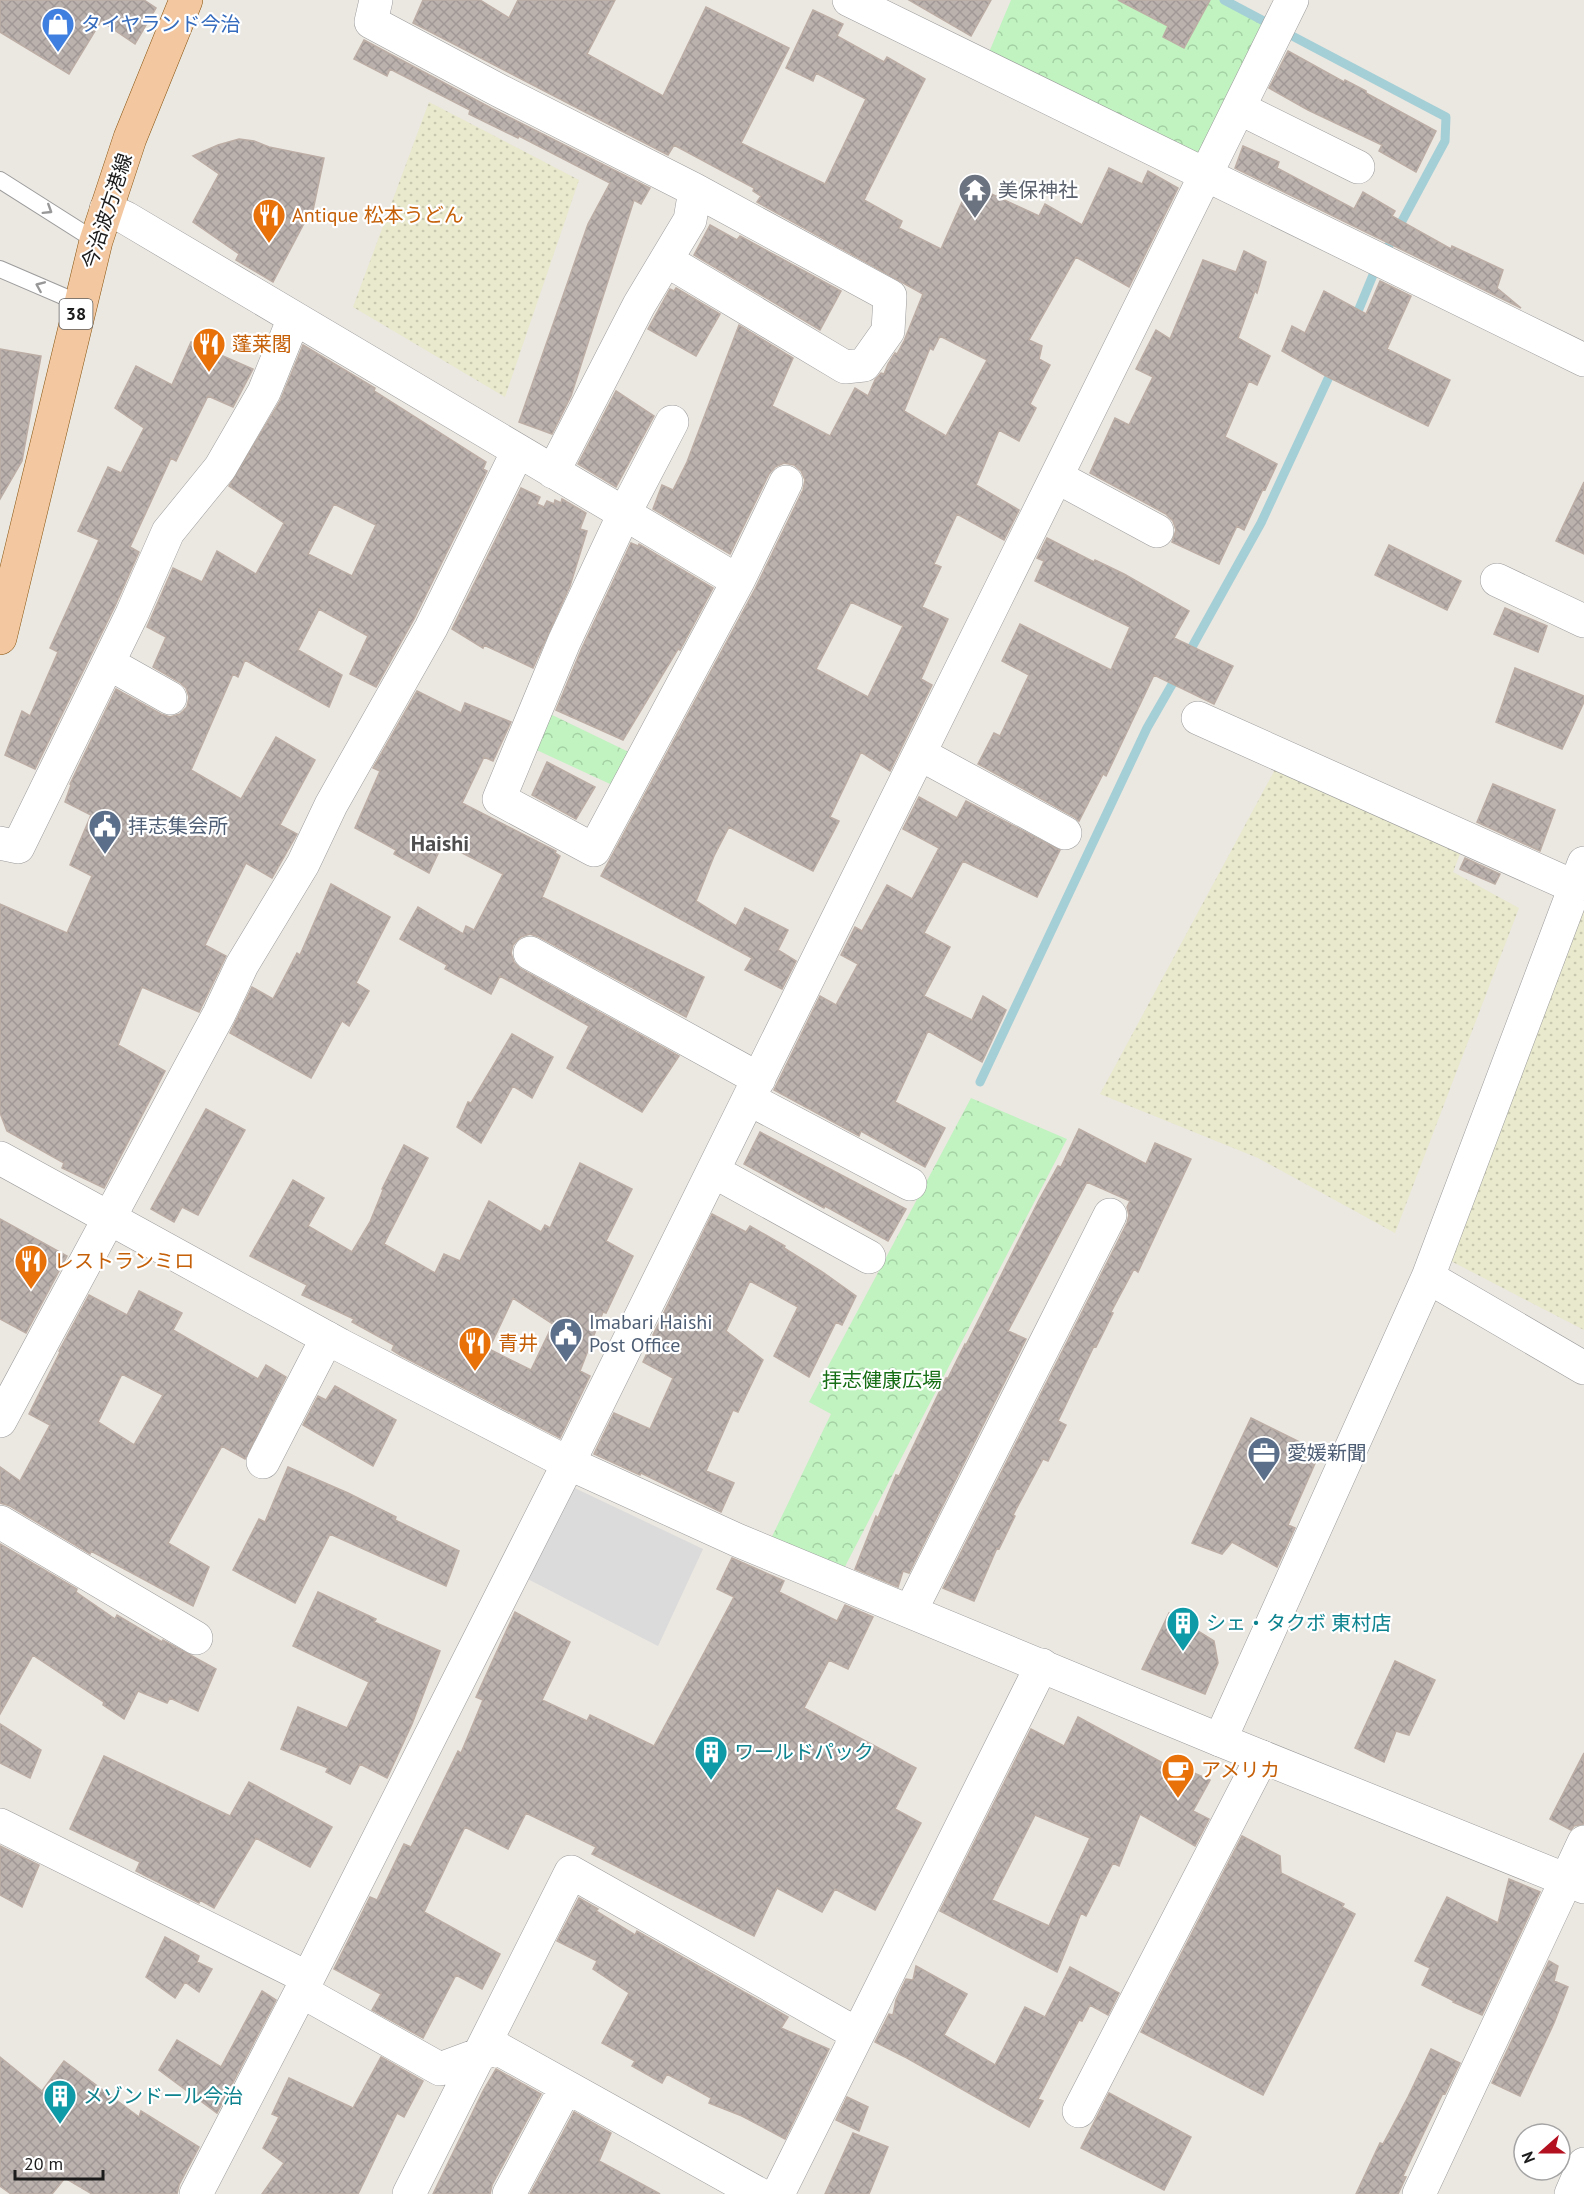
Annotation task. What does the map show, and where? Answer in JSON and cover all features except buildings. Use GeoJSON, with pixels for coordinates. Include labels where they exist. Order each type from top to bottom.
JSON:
{"type":"FeatureCollection","features":[{"type":"Feature","properties":{"kind":"main road","name":"今治波方港線"},"geometry":{"type":"LineString","coordinates":[[0,638],[79,303],[96,241],[130,138],[186,0]]}},
{"type":"Feature","properties":{"kind":"street"},"geometry":{"type":"LineString","coordinates":[[376,0],[371,22],[500,91],[695,190],[890,296],[888,331],[864,365],[845,368],[666,260]]}},
{"type":"Feature","properties":{"kind":"street"},"geometry":{"type":"LineString","coordinates":[[849,0],[1584,360]]}},
{"type":"Feature","properties":{"kind":"street"},"geometry":{"type":"LineString","coordinates":[[196,2194],[305,1984],[568,1463],[1292,0]]}},
{"type":"Feature","properties":{"kind":"street"},"geometry":{"type":"LineString","coordinates":[[1239,108],[1358,167]]}},
{"type":"Feature","properties":{"kind":"street"},"geometry":{"type":"LineString","coordinates":[[553,472],[639,305],[690,220],[695,190]]}},
{"type":"Feature","properties":{"kind":"street"},"geometry":{"type":"LineString","coordinates":[[106,208],[738,581]]}},
{"type":"Feature","properties":{"kind":"street"},"geometry":{"type":"LineString","coordinates":[[0,843],[18,847],[108,663],[168,532],[220,468],[264,392],[294,318]]}},
{"type":"Feature","properties":{"kind":"street"},"geometry":{"type":"LineString","coordinates":[[672,422],[624,514],[564,642],[499,799],[594,850],[738,581],[786,482]]}},
{"type":"Feature","properties":{"kind":"street"},"geometry":{"type":"LineString","coordinates":[[0,1421],[219,1014],[242,965],[303,864],[332,805],[430,628],[518,451]]}},
{"type":"Feature","properties":{"kind":"street"},"geometry":{"type":"LineString","coordinates":[[1057,477],[1157,531]]}},
{"type":"Feature","properties":{"kind":"street"},"geometry":{"type":"LineString","coordinates":[[1497,579],[1584,621]]}},
{"type":"Feature","properties":{"kind":"street"},"geometry":{"type":"LineString","coordinates":[[108,663],[170,698]]}},
{"type":"Feature","properties":{"kind":"street"},"geometry":{"type":"LineString","coordinates":[[1198,718],[1580,875],[1428,1277],[1220,1740]]}},
{"type":"Feature","properties":{"kind":"street"},"geometry":{"type":"LineString","coordinates":[[920,754],[1065,833]]}},
{"type":"Feature","properties":{"kind":"street"},"geometry":{"type":"LineString","coordinates":[[530,953],[910,1184]]}},
{"type":"Feature","properties":{"kind":"street"},"geometry":{"type":"LineString","coordinates":[[0,1158],[327,1338],[568,1463],[737,1540],[911,1610],[1220,1740],[1576,1884]]}},
{"type":"Feature","properties":{"kind":"street"},"geometry":{"type":"LineString","coordinates":[[713,1171],[869,1257]]}},
{"type":"Feature","properties":{"kind":"street"},"geometry":{"type":"LineString","coordinates":[[911,1610],[1110,1215]]}},
{"type":"Feature","properties":{"kind":"street"},"geometry":{"type":"LineString","coordinates":[[1428,1277],[1584,1368]]}},
{"type":"Feature","properties":{"kind":"street"},"geometry":{"type":"LineString","coordinates":[[263,1462],[327,1338]]}},
{"type":"Feature","properties":{"kind":"street"},"geometry":{"type":"LineString","coordinates":[[0,1522],[196,1638]]}},
{"type":"Feature","properties":{"kind":"street"},"geometry":{"type":"LineString","coordinates":[[778,2194],[1042,1665]]}},
{"type":"Feature","properties":{"kind":"street"},"geometry":{"type":"LineString","coordinates":[[1079,2111],[1262,1757]]}},
{"type":"Feature","properties":{"kind":"street"},"geometry":{"type":"LineString","coordinates":[[0,1825],[305,1984],[440,2069],[497,2048],[759,2194]]}},
{"type":"Feature","properties":{"kind":"street"},"geometry":{"type":"LineString","coordinates":[[1419,2194],[1576,1884],[1584,1842]]}},
{"type":"Feature","properties":{"kind":"street"},"geometry":{"type":"LineString","coordinates":[[409,2194],[571,1872],[857,2034]]}},
{"type":"Feature","properties":{"kind":"street"},"geometry":{"type":"LineString","coordinates":[[509,2194],[566,2087]]}},
{"type":"Feature","properties":{"kind":"street"},"geometry":{"type":"LineString","coordinates":[[1571,2194],[1584,2164]]}},
{"type":"Feature","properties":{"kind":"lane"},"geometry":{"type":"LineString","coordinates":[[0,180],[96,241]]}},
{"type":"Feature","properties":{"kind":"lane"},"geometry":{"type":"LineString","coordinates":[[0,269],[79,303]]}},
{"type":"Feature","properties":{"kind":"green space"},"geometry":{"type":"Polygon","coordinates":[[[1011,0],[1223,0],[1270,25],[1205,163],[987,57],[1011,0]]]}},
{"type":"Feature","properties":{"kind":"green space"},"geometry":{"type":"Polygon","coordinates":[[[429,102],[579,180],[505,397],[353,307],[429,102]]]}},
{"type":"Feature","properties":{"kind":"green space"},"geometry":{"type":"Polygon","coordinates":[[[546,712],[637,756],[621,789],[530,747],[546,712]]]}},
{"type":"Feature","properties":{"kind":"green space"},"geometry":{"type":"Polygon","coordinates":[[[1279,762],[1460,854],[1453,872],[1519,908],[1395,1233],[1258,1158],[1100,1094],[1279,762]]]}},
{"type":"Feature","properties":{"kind":"green space"},"geometry":{"type":"Polygon","coordinates":[[[1584,899],[1584,1330],[1447,1259],[1584,899]]]}},
{"type":"Feature","properties":{"kind":"green space","name":"拝志健康広場"},"geometry":{"type":"Polygon","coordinates":[[[971,1098],[1067,1139],[839,1578],[766,1549],[831,1414],[809,1402],[971,1098]]]}},
{"type":"Feature","properties":{"kind":"shaded area"},"geometry":{"type":"Polygon","coordinates":[[[564,1483],[703,1549],[658,1646],[520,1575],[564,1483]]]}},
{"type":"Feature","properties":{"kind":"waterway"},"geometry":{"type":"LineString","coordinates":[[1224,0],[1446,117],[1445,141],[1373,275],[1354,321]]}},
{"type":"Feature","properties":{"kind":"waterway"},"geometry":{"type":"LineString","coordinates":[[1187,656],[1261,523],[1334,366]]}},
{"type":"Feature","properties":{"kind":"waterway"},"geometry":{"type":"LineString","coordinates":[[980,1082],[1147,728],[1178,674]]}},
{"type":"Feature","properties":{"kind":"place","name":"タイヤランド今治"},"geometry":{"type":"Point","coordinates":[58,53]}},
{"type":"Feature","properties":{"kind":"place","name":"美保神社"},"geometry":{"type":"Point","coordinates":[975,219]}},
{"type":"Feature","properties":{"kind":"place","name":"Antique 松本うどん"},"geometry":{"type":"Point","coordinates":[269,244]}},
{"type":"Feature","properties":{"kind":"place","name":"蓬莱閣"},"geometry":{"type":"Point","coordinates":[209,373]}},
{"type":"Feature","properties":{"kind":"place","name":"拝志集会所"},"geometry":{"type":"Point","coordinates":[105,855]}},
{"type":"Feature","properties":{"kind":"place","name":"レストランミロ"},"geometry":{"type":"Point","coordinates":[31,1290]}},
{"type":"Feature","properties":{"kind":"place","name":"Imabari Haishi Post Office"},"geometry":{"type":"Point","coordinates":[566,1363]}},
{"type":"Feature","properties":{"kind":"place","name":"青井"},"geometry":{"type":"Point","coordinates":[475,1372]}},
{"type":"Feature","properties":{"kind":"place","name":"愛媛新聞"},"geometry":{"type":"Point","coordinates":[1264,1482]}},
{"type":"Feature","properties":{"kind":"place","name":"シェ・タクボ 東村店"},"geometry":{"type":"Point","coordinates":[1183,1652]}},
{"type":"Feature","properties":{"kind":"place","name":"ワールドパック"},"geometry":{"type":"Point","coordinates":[711,1781]}},
{"type":"Feature","properties":{"kind":"place","name":"アメリカ"},"geometry":{"type":"Point","coordinates":[1178,1799]}},
{"type":"Feature","properties":{"kind":"place","name":"メゾンドール今治"},"geometry":{"type":"Point","coordinates":[60,2125]}},
{"type":"Feature","properties":{"kind":"district","name":"Haishi"},"geometry":{"type":"Point","coordinates":[440,843]}}]}
